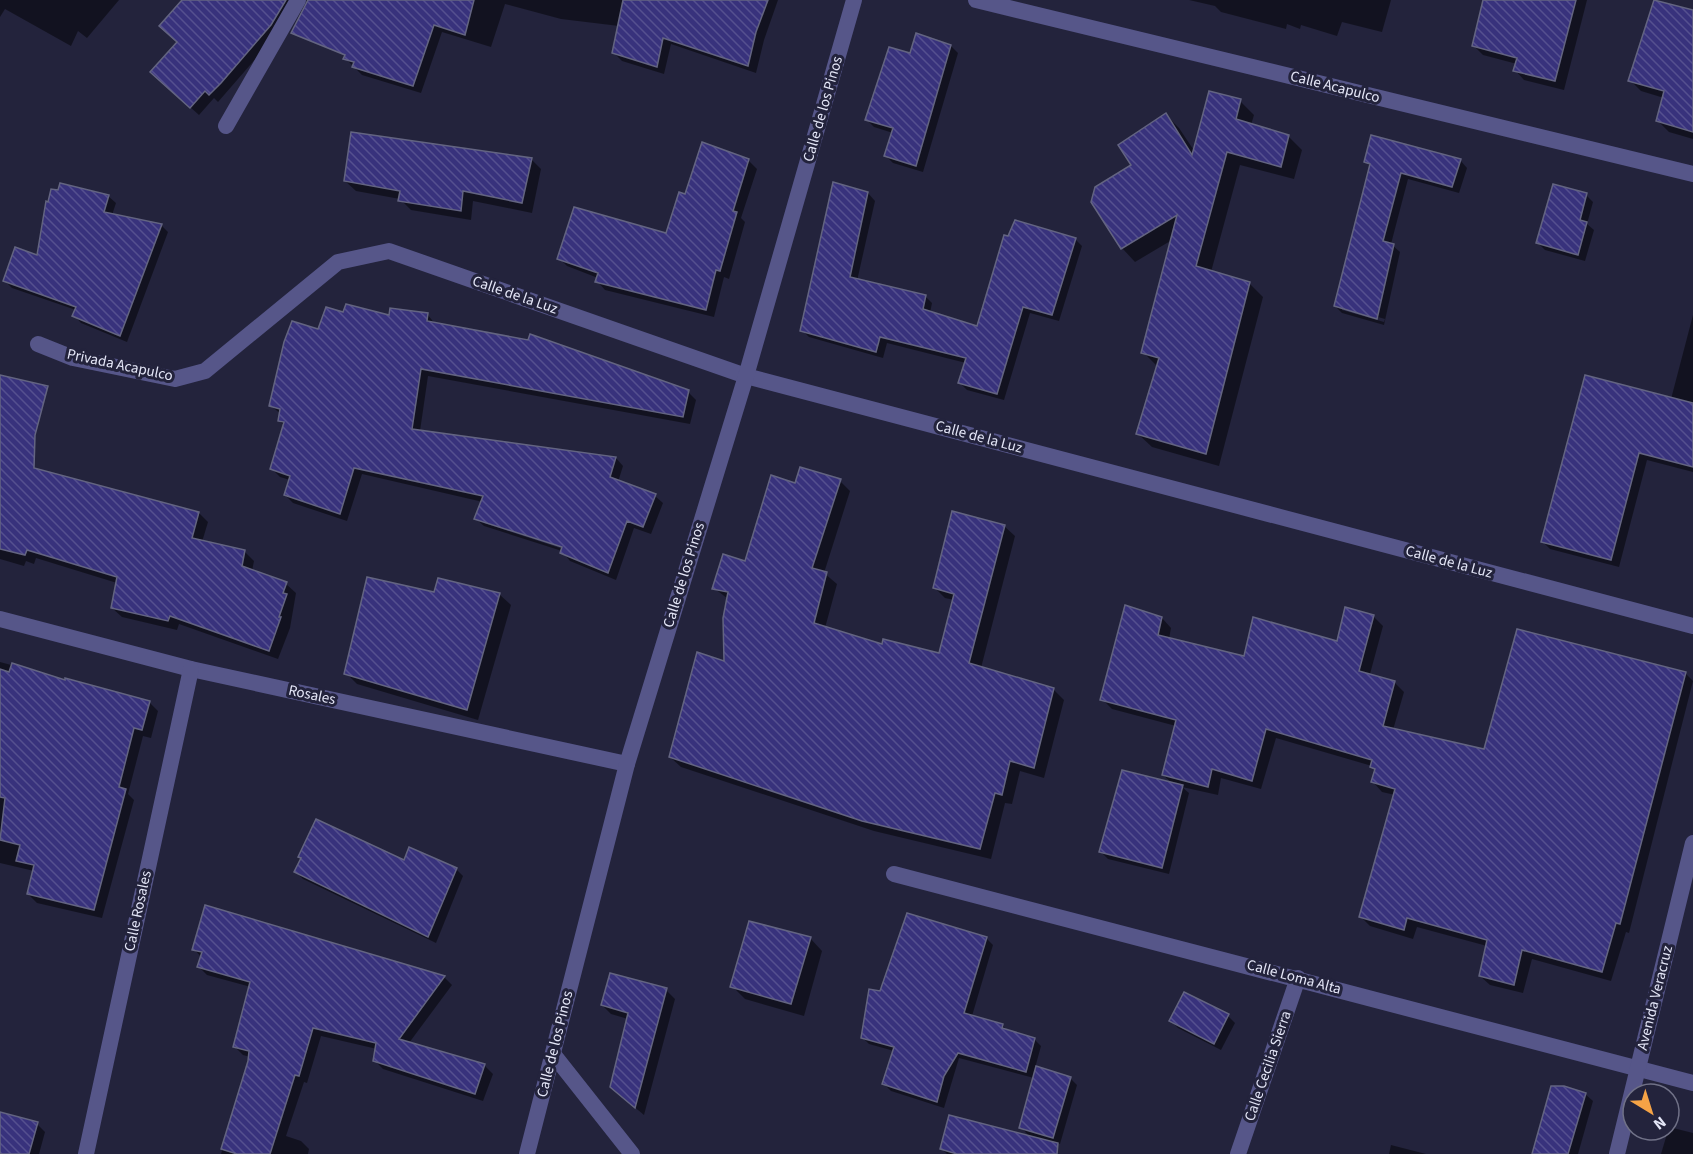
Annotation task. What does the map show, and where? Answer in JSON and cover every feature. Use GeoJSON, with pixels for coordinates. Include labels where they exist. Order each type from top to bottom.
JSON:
{"type":"FeatureCollection","features":[{"type":"Feature","properties":{"kind":"street"},"geometry":{"type":"LineString","coordinates":[[226,126],[298,0]]}},
{"type":"Feature","properties":{"kind":"street","name":"Calle de los Pinos"},"geometry":{"type":"LineString","coordinates":[[527,1154],[627,764],[746,376],[854,0]]}},
{"type":"Feature","properties":{"kind":"street","name":"Calle Acapulco"},"geometry":{"type":"LineString","coordinates":[[976,0],[1693,174]]}},
{"type":"Feature","properties":{"kind":"street","name":"Calle de la Luz"},"geometry":{"type":"LineString","coordinates":[[286,304],[338,262],[389,251],[746,376],[1693,626]]}},
{"type":"Feature","properties":{"kind":"street","name":"Privada Acapulco"},"geometry":{"type":"LineString","coordinates":[[38,344],[73,358],[175,379],[205,371],[286,304]]}},
{"type":"Feature","properties":{"kind":"street","name":"Rosales"},"geometry":{"type":"LineString","coordinates":[[0,619],[191,669],[627,764]]}},
{"type":"Feature","properties":{"kind":"street","name":"Calle Rosales"},"geometry":{"type":"LineString","coordinates":[[86,1154],[191,669]]}},
{"type":"Feature","properties":{"kind":"street","name":"Avenida Veracruz"},"geometry":{"type":"LineString","coordinates":[[1617,1154],[1693,843]]}},
{"type":"Feature","properties":{"kind":"street","name":"Calle Loma Alta"},"geometry":{"type":"LineString","coordinates":[[894,874],[1693,1083]]}},
{"type":"Feature","properties":{"kind":"street","name":"Calle Cecilia Sierra"},"geometry":{"type":"LineString","coordinates":[[1238,1154],[1298,978]]}},
{"type":"Feature","properties":{"kind":"street"},"geometry":{"type":"LineString","coordinates":[[553,1054],[632,1154]]}},
{"type":"Feature","properties":{"kind":"building"},"geometry":{"type":"Polygon","coordinates":[[[182,0],[286,0],[271,25],[221,83],[209,95],[205,91],[190,108],[150,72],[177,42],[159,26],[182,0]]]}},
{"type":"Feature","properties":{"kind":"building"},"geometry":{"type":"Polygon","coordinates":[[[308,0],[474,0],[465,35],[434,25],[413,86],[352,67],[354,62],[343,59],[345,55],[291,33],[308,0]]]}},
{"type":"Feature","properties":{"kind":"building"},"geometry":{"type":"Polygon","coordinates":[[[623,0],[768,0],[756,32],[748,66],[663,38],[657,67],[612,53],[623,0]]]}},
{"type":"Feature","properties":{"kind":"building"},"geometry":{"type":"Polygon","coordinates":[[[1483,0],[1576,0],[1555,81],[1513,71],[1517,58],[1472,46],[1483,0]]]}},
{"type":"Feature","properties":{"kind":"building"},"geometry":{"type":"Polygon","coordinates":[[[1654,0],[1693,10],[1693,132],[1656,121],[1664,91],[1628,81],[1654,0]]]}},
{"type":"Feature","properties":{"kind":"building"},"geometry":{"type":"Polygon","coordinates":[[[916,33],[951,45],[916,166],[884,156],[893,128],[865,120],[889,47],[910,53],[916,33]]]}},
{"type":"Feature","properties":{"kind":"building"},"geometry":{"type":"Polygon","coordinates":[[[1209,91],[1241,99],[1236,119],[1289,135],[1281,167],[1227,152],[1196,266],[1250,282],[1206,454],[1136,434],[1159,358],[1141,353],[1177,215],[1121,249],[1091,202],[1095,187],[1131,165],[1118,145],[1166,113],[1192,155],[1209,91]]]}},
{"type":"Feature","properties":{"kind":"building"},"geometry":{"type":"Polygon","coordinates":[[[351,132],[532,158],[522,203],[463,191],[461,211],[398,201],[400,191],[344,181],[351,132]]]}},
{"type":"Feature","properties":{"kind":"building"},"geometry":{"type":"Polygon","coordinates":[[[1371,135],[1461,159],[1452,187],[1401,173],[1383,241],[1394,244],[1377,319],[1334,306],[1370,164],[1364,162],[1371,135]]]}},
{"type":"Feature","properties":{"kind":"building"},"geometry":{"type":"Polygon","coordinates":[[[702,142],[749,159],[733,211],[737,212],[720,271],[716,270],[706,310],[595,282],[598,273],[557,259],[574,207],[666,233],[679,192],[685,194],[702,142]]]}},
{"type":"Feature","properties":{"kind":"building"},"geometry":{"type":"Polygon","coordinates":[[[833,182],[868,192],[850,277],[926,295],[923,309],[977,326],[1004,235],[1008,236],[1015,220],[1076,238],[1052,315],[1023,307],[997,394],[958,383],[966,358],[880,337],[876,352],[800,331],[833,182]]]}},
{"type":"Feature","properties":{"kind":"building"},"geometry":{"type":"Polygon","coordinates":[[[60,183],[109,195],[104,212],[162,224],[120,336],[72,316],[76,307],[3,281],[15,247],[37,255],[46,201],[48,202],[51,189],[58,190],[60,183]]]}},
{"type":"Feature","properties":{"kind":"building"},"geometry":{"type":"Polygon","coordinates":[[[1553,184],[1587,193],[1580,220],[1587,222],[1578,255],[1536,243],[1553,184]]]}},
{"type":"Feature","properties":{"kind":"building"},"geometry":{"type":"Polygon","coordinates":[[[346,304],[389,315],[390,308],[428,313],[427,321],[528,340],[530,334],[689,390],[683,417],[421,369],[412,429],[616,457],[610,477],[656,494],[643,527],[627,521],[608,573],[560,553],[562,547],[474,519],[483,496],[354,468],[340,514],[284,495],[290,476],[270,469],[284,422],[278,421],[280,409],[269,406],[284,342],[292,321],[318,329],[326,307],[343,312],[346,304]]]}},
{"type":"Feature","properties":{"kind":"building"},"geometry":{"type":"Polygon","coordinates":[[[0,375],[48,386],[35,435],[34,468],[199,512],[192,538],[245,550],[242,566],[287,582],[283,593],[287,594],[279,617],[281,617],[269,651],[170,616],[168,621],[111,608],[117,577],[27,550],[25,555],[0,549],[0,375]]]}},
{"type":"Feature","properties":{"kind":"building"},"geometry":{"type":"Polygon","coordinates":[[[1585,375],[1693,403],[1693,467],[1639,453],[1611,560],[1541,542],[1585,375]]]}},
{"type":"Feature","properties":{"kind":"building"},"geometry":{"type":"Polygon","coordinates":[[[800,467],[841,479],[812,568],[827,572],[814,623],[882,644],[883,639],[939,653],[954,594],[933,588],[952,511],[1005,525],[969,663],[1054,688],[1034,768],[1010,761],[1002,795],[995,793],[980,849],[862,821],[669,757],[697,652],[724,661],[723,618],[728,592],[712,589],[723,554],[745,561],[771,475],[795,483],[800,467]]]}},
{"type":"Feature","properties":{"kind":"building"},"geometry":{"type":"Polygon","coordinates":[[[367,577],[434,592],[438,578],[500,593],[467,710],[344,674],[367,577]]]}},
{"type":"Feature","properties":{"kind":"building"},"geometry":{"type":"Polygon","coordinates":[[[1125,605],[1162,617],[1158,635],[1244,656],[1253,617],[1337,641],[1345,607],[1374,615],[1359,671],[1395,681],[1383,726],[1484,749],[1517,629],[1686,672],[1620,924],[1616,923],[1602,972],[1522,950],[1514,985],[1479,976],[1487,940],[1407,918],[1404,930],[1359,917],[1395,789],[1371,782],[1375,769],[1370,767],[1372,760],[1266,729],[1252,781],[1212,769],[1208,787],[1162,775],[1176,720],[1100,700],[1125,605]]]}},
{"type":"Feature","properties":{"kind":"building"},"geometry":{"type":"Polygon","coordinates":[[[12,663],[65,680],[65,678],[150,701],[142,730],[134,728],[119,787],[126,789],[94,910],[27,894],[34,865],[16,861],[20,845],[0,840],[5,798],[0,797],[0,669],[9,672],[12,663]]]}},
{"type":"Feature","properties":{"kind":"building"},"geometry":{"type":"Polygon","coordinates":[[[1122,770],[1183,785],[1162,868],[1099,852],[1122,770]]]}},
{"type":"Feature","properties":{"kind":"building"},"geometry":{"type":"Polygon","coordinates":[[[316,819],[404,860],[409,847],[457,868],[428,937],[294,872],[301,858],[298,857],[316,819]]]}},
{"type":"Feature","properties":{"kind":"building"},"geometry":{"type":"Polygon","coordinates":[[[205,905],[445,976],[399,1039],[485,1064],[475,1094],[373,1061],[376,1043],[313,1028],[299,1076],[295,1075],[270,1154],[237,1154],[221,1149],[248,1061],[249,1051],[233,1047],[250,982],[197,967],[202,952],[192,950],[205,905]]]}},
{"type":"Feature","properties":{"kind":"building"},"geometry":{"type":"Polygon","coordinates":[[[907,913],[987,937],[964,1013],[1003,1024],[1002,1028],[1035,1038],[1026,1072],[958,1053],[944,1076],[937,1102],[882,1084],[894,1047],[861,1038],[869,989],[880,991],[907,913]]]}},
{"type":"Feature","properties":{"kind":"building"},"geometry":{"type":"Polygon","coordinates":[[[749,921],[811,937],[791,1004],[730,987],[749,921]]]}},
{"type":"Feature","properties":{"kind":"building"},"geometry":{"type":"Polygon","coordinates":[[[610,973],[667,988],[635,1108],[610,1087],[628,1013],[601,1005],[610,973]]]}},
{"type":"Feature","properties":{"kind":"building"},"geometry":{"type":"Polygon","coordinates":[[[1184,992],[1229,1014],[1214,1044],[1169,1021],[1184,992]]]}},
{"type":"Feature","properties":{"kind":"building"},"geometry":{"type":"Polygon","coordinates":[[[1036,1066],[1071,1077],[1053,1138],[1019,1128],[1036,1066]]]}},
{"type":"Feature","properties":{"kind":"building"},"geometry":{"type":"Polygon","coordinates":[[[1551,1086],[1564,1086],[1586,1093],[1568,1154],[1532,1154],[1551,1086]]]}},
{"type":"Feature","properties":{"kind":"building"},"geometry":{"type":"Polygon","coordinates":[[[0,1112],[38,1122],[29,1154],[0,1154],[0,1112]]]}},
{"type":"Feature","properties":{"kind":"building"},"geometry":{"type":"Polygon","coordinates":[[[949,1115],[1058,1143],[1057,1154],[957,1154],[940,1149],[949,1115]]]}}]}
